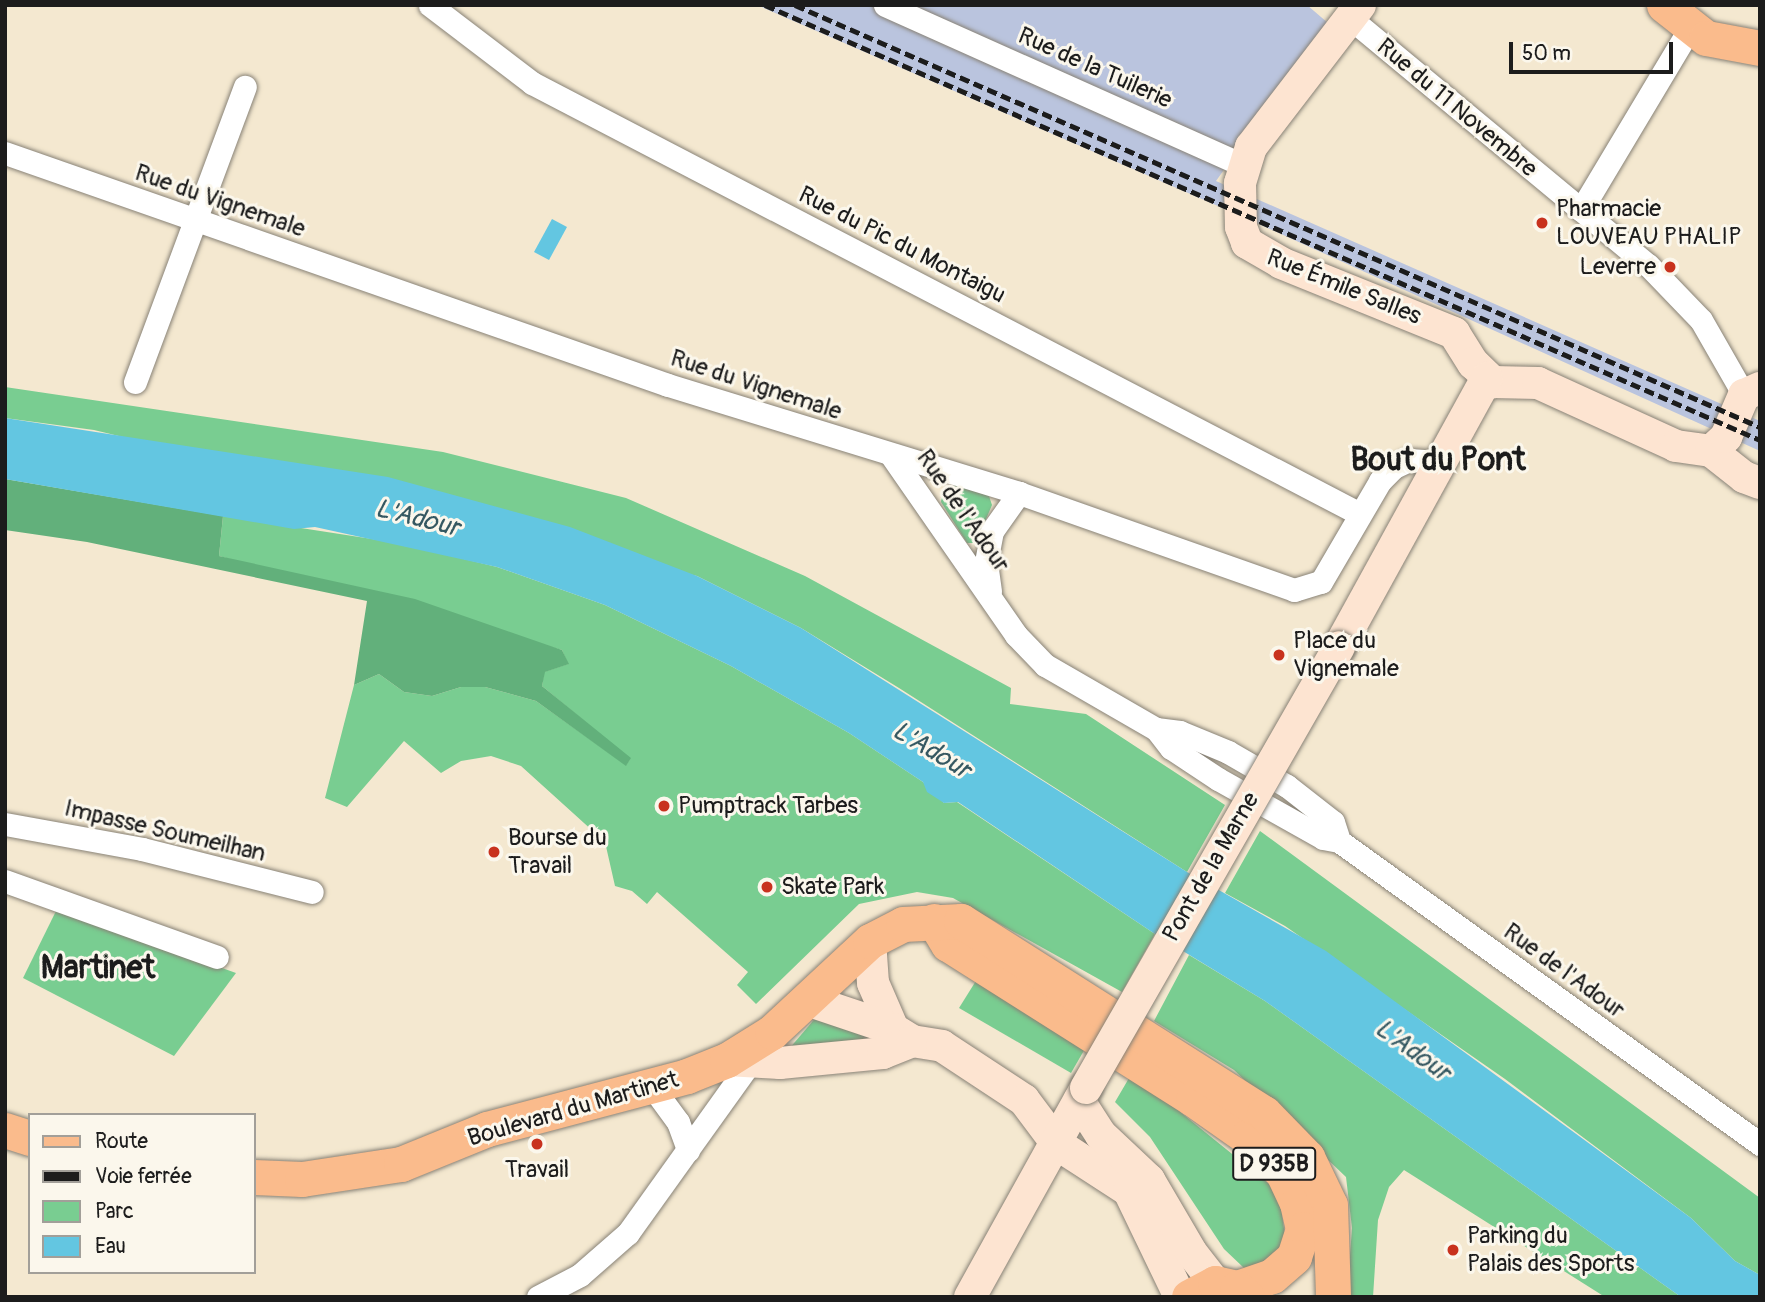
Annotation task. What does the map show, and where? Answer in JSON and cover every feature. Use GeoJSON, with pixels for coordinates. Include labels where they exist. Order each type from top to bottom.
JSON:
{"type":"FeatureCollection","features":[{"type":"Feature","properties":{"kind":"main road"},"geometry":{"type":"LineString","coordinates":[[1664,5],[1697,17],[1706,38],[1760,48]]}},
{"type":"Feature","properties":{"kind":"main road","name":"D 935B"},"geometry":{"type":"LineString","coordinates":[[934,921],[948,944],[1088,1036],[1193,1099],[1247,1137],[1283,1173],[1297,1203],[1303,1229],[1294,1257],[1272,1276],[1222,1291]]}},
{"type":"Feature","properties":{"kind":"main road","name":"Boulevard du Martinet"},"geometry":{"type":"LineString","coordinates":[[256,1177],[302,1179],[401,1164],[486,1129],[653,1088],[739,1060],[870,941],[903,924],[961,921],[1264,1112],[1307,1157],[1330,1205]]}},
{"type":"Feature","properties":{"kind":"main road"},"geometry":{"type":"LineString","coordinates":[[5,1130],[28,1137]]}},
{"type":"Feature","properties":{"kind":"main road"},"geometry":{"type":"LineString","coordinates":[[1279,1297],[1311,1261],[1330,1205]]}},
{"type":"Feature","properties":{"kind":"main road"},"geometry":{"type":"LineString","coordinates":[[1330,1205],[1334,1297]]}},
{"type":"Feature","properties":{"kind":"street","name":"Rue du Pic du Montaigu"},"geometry":{"type":"LineString","coordinates":[[430,5],[533,83],[1360,514]]}},
{"type":"Feature","properties":{"kind":"street","name":"Rue de la Tuilerie"},"geometry":{"type":"LineString","coordinates":[[886,5],[1243,165]]}},
{"type":"Feature","properties":{"kind":"street","name":"Rue Émile Salles"},"geometry":{"type":"LineString","coordinates":[[1348,10],[1251,147],[1243,165],[1241,227],[1255,251],[1454,332],[1487,378]]}},
{"type":"Feature","properties":{"kind":"street","name":"Rue du 11 Novembre"},"geometry":{"type":"LineString","coordinates":[[1348,10],[1648,265],[1701,320],[1748,396]]}},
{"type":"Feature","properties":{"kind":"street"},"geometry":{"type":"LineString","coordinates":[[1581,210],[1697,17]]}},
{"type":"Feature","properties":{"kind":"street"},"geometry":{"type":"LineString","coordinates":[[135,382],[198,222],[245,87]]}},
{"type":"Feature","properties":{"kind":"street","name":"Rue du Vignemale"},"geometry":{"type":"LineString","coordinates":[[5,153],[668,385],[1019,493],[1294,590],[1321,582],[1380,481],[1394,467],[1409,460],[1438,462]]}},
{"type":"Feature","properties":{"kind":"street"},"geometry":{"type":"LineString","coordinates":[[1487,378],[1538,383],[1676,446],[1711,451],[1744,477],[1760,483]]}},
{"type":"Feature","properties":{"kind":"street","name":"Pont de la Marne"},"geometry":{"type":"LineString","coordinates":[[970,1297],[1339,647],[1438,462],[1487,378]]}},
{"type":"Feature","properties":{"kind":"street"},"geometry":{"type":"LineString","coordinates":[[1711,451],[1726,437],[1748,396]]}},
{"type":"Feature","properties":{"kind":"street","name":"Rue de l'Adour"},"geometry":{"type":"LineString","coordinates":[[891,455],[1016,635],[1045,665],[1156,729],[1171,748],[1218,779],[1324,838],[1339,841],[1760,1144]]}},
{"type":"Feature","properties":{"kind":"street","name":"Rue de l'Adour"},"geometry":{"type":"LineString","coordinates":[[991,598],[986,562],[992,531],[1019,493]]}},
{"type":"Feature","properties":{"kind":"street","name":"Impasse Soumeilhan"},"geometry":{"type":"LineString","coordinates":[[5,824],[142,849],[313,892]]}},
{"type":"Feature","properties":{"kind":"street"},"geometry":{"type":"LineString","coordinates":[[5,881],[217,957]]}},
{"type":"Feature","properties":{"kind":"street"},"geometry":{"type":"LineString","coordinates":[[870,941],[873,983],[902,1035]]}},
{"type":"Feature","properties":{"kind":"street"},"geometry":{"type":"LineString","coordinates":[[807,1000],[902,1035],[942,1046],[1024,1100],[1057,1144],[1129,1191],[1180,1297]]}},
{"type":"Feature","properties":{"kind":"street","name":"Boulevard du Martinet"},"geometry":{"type":"LineString","coordinates":[[739,1060],[780,1063],[883,1053],[902,1035]]}},
{"type":"Feature","properties":{"kind":"street"},"geometry":{"type":"LineString","coordinates":[[538,1297],[563,1290],[605,1257],[628,1233],[688,1150],[739,1060]]}},
{"type":"Feature","properties":{"kind":"street"},"geometry":{"type":"LineString","coordinates":[[653,1088],[678,1122],[688,1150]]}},
{"type":"Feature","properties":{"kind":"street"},"geometry":{"type":"LineString","coordinates":[[1024,1100],[1083,1094],[1101,1135],[1149,1180],[1191,1252],[1222,1291]]}},
{"type":"Feature","properties":{"kind":"shaded area"},"geometry":{"type":"Polygon","coordinates":[[[757,5],[1307,5],[1328,23],[1216,181],[1760,421],[1760,451],[1250,220],[757,5]]]}},
{"type":"Feature","properties":{"kind":"green space"},"geometry":{"type":"Polygon","coordinates":[[[5,387],[443,452],[626,498],[805,576],[1011,688],[1010,704],[1086,714],[1225,805],[1187,872],[801,628],[697,576],[94,430],[5,418],[5,387]]]}},
{"type":"Feature","properties":{"kind":"green space"},"geometry":{"type":"Polygon","coordinates":[[[5,479],[223,516],[219,556],[415,599],[562,650],[569,664],[545,672],[542,686],[631,758],[626,766],[536,701],[485,687],[461,687],[432,696],[404,692],[379,674],[354,685],[367,601],[87,542],[5,530],[5,479]]]}},
{"type":"Feature","properties":{"kind":"green space"},"geometry":{"type":"Polygon","coordinates":[[[956,484],[988,493],[992,505],[976,543],[967,543],[941,502],[942,492],[956,484]]]}},
{"type":"Feature","properties":{"kind":"green space"},"geometry":{"type":"Polygon","coordinates":[[[223,516],[398,543],[497,567],[605,605],[731,666],[849,733],[923,782],[944,803],[957,802],[1155,934],[1122,992],[953,898],[917,892],[859,904],[756,1004],[737,985],[748,972],[657,892],[647,904],[632,891],[615,886],[605,842],[521,766],[491,756],[461,761],[441,773],[404,741],[347,807],[325,798],[354,685],[379,674],[404,692],[432,696],[461,687],[485,687],[536,701],[626,765],[630,759],[542,686],[544,672],[568,664],[562,650],[219,556],[223,516]]]}},
{"type":"Feature","properties":{"kind":"green space"},"geometry":{"type":"Polygon","coordinates":[[[1260,831],[1760,1198],[1760,1275],[1735,1261],[1691,1218],[1505,1079],[1285,926],[1225,893],[1260,831]]]}},
{"type":"Feature","properties":{"kind":"green space"},"geometry":{"type":"Polygon","coordinates":[[[57,909],[236,973],[174,1056],[23,978],[57,909]]]}},
{"type":"Feature","properties":{"kind":"green space"},"geometry":{"type":"Polygon","coordinates":[[[1189,955],[1265,1001],[1681,1297],[1605,1297],[1404,1170],[1389,1187],[1378,1220],[1373,1297],[1347,1297],[1352,1228],[1346,1177],[1234,1070],[1154,1021],[1189,955]]]}},
{"type":"Feature","properties":{"kind":"green space"},"geometry":{"type":"Polygon","coordinates":[[[979,976],[1086,1047],[1071,1073],[959,1008],[979,976]]]}},
{"type":"Feature","properties":{"kind":"green space"},"geometry":{"type":"Polygon","coordinates":[[[818,1015],[876,1039],[783,1056],[818,1015]]]}},
{"type":"Feature","properties":{"kind":"green space"},"geometry":{"type":"Polygon","coordinates":[[[1132,1073],[1279,1192],[1285,1236],[1279,1253],[1264,1267],[1244,1268],[1224,1249],[1150,1137],[1115,1102],[1132,1073]]]}},
{"type":"Feature","properties":{"kind":"water"},"geometry":{"type":"Polygon","coordinates":[[[552,219],[567,227],[549,260],[534,252],[552,219]]]}},
{"type":"Feature","properties":{"kind":"water","name":"L'Adour"},"geometry":{"type":"Polygon","coordinates":[[[5,418],[388,477],[570,527],[697,576],[801,628],[1187,872],[1326,951],[1691,1218],[1735,1261],[1760,1275],[1760,1297],[1681,1297],[1265,1001],[1155,934],[958,802],[944,803],[927,792],[923,782],[849,733],[731,666],[605,605],[497,567],[315,527],[294,529],[5,479],[5,418]]]}},
{"type":"Feature","properties":{"kind":"railway"},"geometry":{"type":"LineString","coordinates":[[765,5],[1760,440]]}},
{"type":"Feature","properties":{"kind":"railway"},"geometry":{"type":"LineString","coordinates":[[795,5],[1760,427]]}},
{"type":"Feature","properties":{"kind":"place","name":"Pharmacie LOUVEAU PHALIP"},"geometry":{"type":"Point","coordinates":[1542,223]}},
{"type":"Feature","properties":{"kind":"place","name":"Leverre"},"geometry":{"type":"Point","coordinates":[1670,267]}},
{"type":"Feature","properties":{"kind":"place","name":"Place du Vignemale"},"geometry":{"type":"Point","coordinates":[1279,655]}},
{"type":"Feature","properties":{"kind":"place","name":"Pumptrack Tarbes"},"geometry":{"type":"Point","coordinates":[664,806]}},
{"type":"Feature","properties":{"kind":"place","name":"Bourse du Travail"},"geometry":{"type":"Point","coordinates":[494,852]}},
{"type":"Feature","properties":{"kind":"place","name":"Skate Park"},"geometry":{"type":"Point","coordinates":[767,887]}},
{"type":"Feature","properties":{"kind":"place","name":"Travail"},"geometry":{"type":"Point","coordinates":[537,1144]}},
{"type":"Feature","properties":{"kind":"place","name":"Parking du Palais des Sports"},"geometry":{"type":"Point","coordinates":[1453,1250]}},
{"type":"Feature","properties":{"kind":"district","name":"Bout du Pont"},"geometry":{"type":"Point","coordinates":[1438,460]}},
{"type":"Feature","properties":{"kind":"district","name":"Martinet"},"geometry":{"type":"Point","coordinates":[98,968]}}]}
